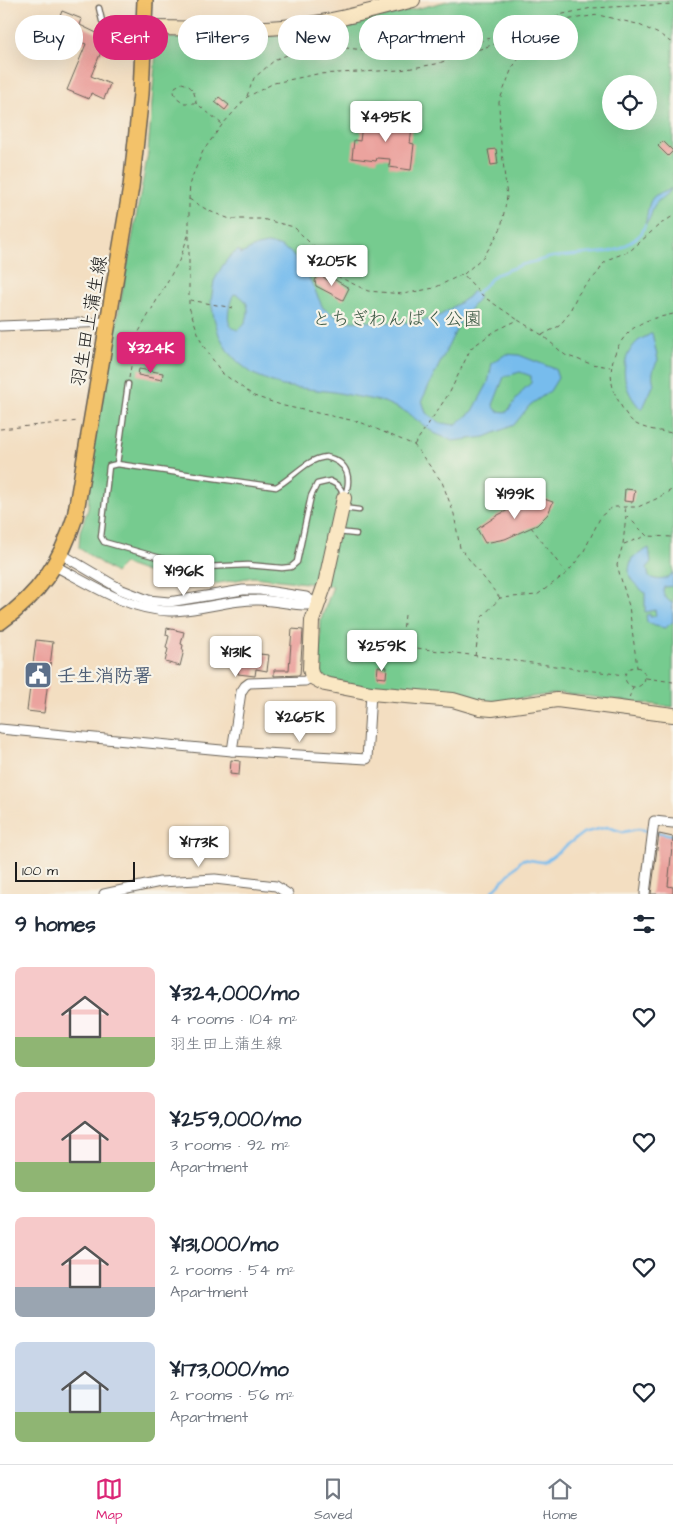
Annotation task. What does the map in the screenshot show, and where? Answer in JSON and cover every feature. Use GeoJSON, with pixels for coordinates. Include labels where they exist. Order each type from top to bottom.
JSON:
{"type":"FeatureCollection","features":[{"type":"Feature","properties":{"kind":"main road","name":"羽生田上蒲生線"},"geometry":{"type":"LineString","coordinates":[[144,15],[145,0]]}},
{"type":"Feature","properties":{"kind":"main road","name":"羽生田上蒲生線"},"geometry":{"type":"LineString","coordinates":[[0,622],[15,612],[29,598],[58,560],[75,517],[131,187],[141,94],[143,60]]}},
{"type":"Feature","properties":{"kind":"street"},"geometry":{"type":"LineString","coordinates":[[168,28],[295,26],[341,18],[413,0]]}},
{"type":"Feature","properties":{"kind":"street"},"geometry":{"type":"LineString","coordinates":[[0,326],[109,322]]}},
{"type":"Feature","properties":{"kind":"street"},"geometry":{"type":"LineString","coordinates":[[343,503],[325,584],[312,621],[310,669],[312,677],[325,684],[372,693],[453,700],[480,708],[492,709],[557,700],[673,715]]}},
{"type":"Feature","properties":{"kind":"street"},"geometry":{"type":"LineString","coordinates":[[58,560],[148,600],[169,602],[243,590],[260,590],[306,597],[317,604]]}},
{"type":"Feature","properties":{"kind":"street"},"geometry":{"type":"LineString","coordinates":[[58,560],[118,599],[145,608],[169,610],[244,600],[260,600],[306,606],[317,604]]}},
{"type":"Feature","properties":{"kind":"street"},"geometry":{"type":"LineString","coordinates":[[232,751],[241,692],[245,686],[249,683],[305,682],[312,677]]}},
{"type":"Feature","properties":{"kind":"street"},"geometry":{"type":"LineString","coordinates":[[0,729],[232,751],[367,759],[372,693]]}},
{"type":"Feature","properties":{"kind":"street"},"geometry":{"type":"LineString","coordinates":[[645,894],[654,820],[673,823]]}},
{"type":"Feature","properties":{"kind":"street"},"geometry":{"type":"LineString","coordinates":[[104,894],[160,882],[215,879],[276,886],[288,894]]}},
{"type":"Feature","properties":{"kind":"lane"},"geometry":{"type":"LineString","coordinates":[[100,8],[101,15]]}},
{"type":"Feature","properties":{"kind":"lane"},"geometry":{"type":"LineString","coordinates":[[117,464],[128,384]]}},
{"type":"Feature","properties":{"kind":"lane"},"geometry":{"type":"LineString","coordinates":[[326,457],[340,463],[348,474],[349,479],[343,503],[343,491],[338,485],[330,481],[316,484],[311,496],[297,562],[291,567],[248,565],[205,567],[185,565],[104,542],[100,537],[109,466],[117,464],[276,487],[283,484],[311,461],[326,457]]}},
{"type":"Feature","properties":{"kind":"lane"},"geometry":{"type":"LineString","coordinates":[[343,503],[359,510]]}},
{"type":"Feature","properties":{"kind":"lane"},"geometry":{"type":"LineString","coordinates":[[337,532],[356,534]]}},
{"type":"Feature","properties":{"kind":"path"},"geometry":{"type":"LineString","coordinates":[[247,97],[254,78],[276,59],[316,45],[425,56],[451,51],[563,14],[592,8],[673,4]]}},
{"type":"Feature","properties":{"kind":"path"},"geometry":{"type":"LineString","coordinates":[[578,18],[598,15],[637,24],[661,34],[673,44]]}},
{"type":"Feature","properties":{"kind":"path"},"geometry":{"type":"LineString","coordinates":[[493,45],[436,64],[400,70],[317,74],[274,83],[247,97],[222,125],[203,151],[190,182],[189,307],[202,344],[222,373],[254,396],[284,406],[360,422],[414,445],[442,482],[454,514],[460,548],[500,598]]}},
{"type":"Feature","properties":{"kind":"path"},"geometry":{"type":"LineString","coordinates":[[189,199],[209,211],[230,219],[262,219],[294,227],[316,249],[339,277],[368,291],[403,294],[434,288],[463,274],[485,255],[501,228],[507,197],[500,134],[499,102],[512,68],[518,60]]}},
{"type":"Feature","properties":{"kind":"path"},"geometry":{"type":"LineString","coordinates":[[196,103],[184,103],[176,97],[175,88],[182,83],[187,84],[194,92],[196,103],[222,125]]}},
{"type":"Feature","properties":{"kind":"path"},"geometry":{"type":"LineString","coordinates":[[542,335],[559,326],[568,315],[584,285],[598,273],[603,264],[609,259],[630,251],[673,216]]}},
{"type":"Feature","properties":{"kind":"path"},"geometry":{"type":"LineString","coordinates":[[128,384],[136,337],[180,259],[189,232]]}},
{"type":"Feature","properties":{"kind":"path"},"geometry":{"type":"LineString","coordinates":[[463,274],[484,297],[542,335],[565,355],[591,364],[610,366]]}},
{"type":"Feature","properties":{"kind":"path"},"geometry":{"type":"LineString","coordinates":[[189,300],[233,308]]}},
{"type":"Feature","properties":{"kind":"path"},"geometry":{"type":"LineString","coordinates":[[673,314],[641,323],[632,329],[623,338],[610,366],[615,395],[624,411],[635,424],[655,431],[673,433]]}},
{"type":"Feature","properties":{"kind":"path"},"geometry":{"type":"LineString","coordinates":[[414,445],[450,392],[471,348],[495,331],[518,320]]}},
{"type":"Feature","properties":{"kind":"path"},"geometry":{"type":"LineString","coordinates":[[0,429],[92,420]]}},
{"type":"Feature","properties":{"kind":"path"},"geometry":{"type":"LineString","coordinates":[[476,656],[481,618],[500,598],[537,595],[567,573],[583,553],[591,533],[601,516],[613,507],[638,507],[673,489]]}},
{"type":"Feature","properties":{"kind":"path"},"geometry":{"type":"LineString","coordinates":[[624,507],[626,516],[623,544],[618,564],[629,606],[637,667]]}},
{"type":"Feature","properties":{"kind":"path"},"geometry":{"type":"LineString","coordinates":[[626,516],[647,536]]}},
{"type":"Feature","properties":{"kind":"path"},"geometry":{"type":"LineString","coordinates":[[531,527],[567,573]]}},
{"type":"Feature","properties":{"kind":"path"},"geometry":{"type":"LineString","coordinates":[[623,544],[647,536],[673,537]]}},
{"type":"Feature","properties":{"kind":"path"},"geometry":{"type":"LineString","coordinates":[[405,615],[401,646],[624,675]]}},
{"type":"Feature","properties":{"kind":"path"},"geometry":{"type":"LineString","coordinates":[[633,666],[640,667],[644,672],[645,678],[642,684],[633,687],[625,681],[624,675],[627,669],[633,666]]}},
{"type":"Feature","properties":{"kind":"path"},"geometry":{"type":"LineString","coordinates":[[645,678],[673,682]]}},
{"type":"Feature","properties":{"kind":"path"},"geometry":{"type":"LineString","coordinates":[[626,708],[633,687]]}},
{"type":"Feature","properties":{"kind":"green space","name":"とちぎわんぱく公園"},"geometry":{"type":"Polygon","coordinates":[[[452,0],[673,0],[673,707],[560,693],[497,702],[381,690],[325,679],[319,673],[321,620],[333,586],[253,577],[191,588],[124,564],[115,573],[79,548],[80,531],[88,509],[92,454],[148,153],[155,60],[168,60],[168,38],[178,38],[178,60],[268,60],[268,36],[278,35],[278,60],[349,60],[349,25],[359,23],[359,60],[483,60],[483,15],[391,15],[452,0]]]}},
{"type":"Feature","properties":{"kind":"water"},"geometry":{"type":"Polygon","coordinates":[[[671,188],[654,206],[650,218],[645,225],[649,204],[653,197],[671,188]]]}},
{"type":"Feature","properties":{"kind":"water"},"geometry":{"type":"Polygon","coordinates":[[[267,244],[279,246],[290,252],[306,271],[323,308],[343,321],[416,323],[441,315],[468,297],[473,291],[479,297],[459,324],[422,400],[426,413],[441,423],[455,425],[473,411],[488,383],[492,363],[506,354],[519,355],[555,369],[558,378],[550,391],[530,405],[514,425],[485,437],[453,441],[434,433],[406,412],[384,402],[334,392],[282,386],[253,374],[227,350],[219,335],[211,301],[214,281],[230,256],[239,250],[241,254],[257,246],[267,244]],[[234,294],[230,304],[228,320],[231,326],[238,330],[246,321],[248,310],[244,300],[234,294]],[[520,372],[504,377],[493,405],[497,411],[507,412],[524,389],[531,383],[531,376],[520,372]]]}},
{"type":"Feature","properties":{"kind":"water"},"geometry":{"type":"Polygon","coordinates":[[[652,333],[658,360],[653,372],[654,384],[642,410],[630,394],[625,376],[625,367],[631,349],[638,341],[652,333]]]}},
{"type":"Feature","properties":{"kind":"water"},"geometry":{"type":"Polygon","coordinates":[[[649,548],[651,563],[647,568],[649,577],[662,579],[668,577],[673,572],[673,586],[664,587],[663,590],[665,597],[673,604],[673,622],[665,628],[647,622],[646,615],[650,614],[650,617],[656,616],[655,610],[645,612],[645,593],[629,574],[632,558],[649,548]]]}},
{"type":"Feature","properties":{"kind":"building"},"geometry":{"type":"Polygon","coordinates":[[[62,11],[72,15],[60,15],[62,11]]]}},
{"type":"Feature","properties":{"kind":"building"},"geometry":{"type":"Polygon","coordinates":[[[83,26],[93,31],[93,60],[98,60],[91,76],[110,84],[104,99],[91,93],[89,99],[67,90],[79,60],[83,60],[83,51],[86,44],[83,43],[83,26]]]}},
{"type":"Feature","properties":{"kind":"building"},"geometry":{"type":"Polygon","coordinates":[[[219,97],[229,105],[225,110],[215,102],[219,97]]]}},
{"type":"Feature","properties":{"kind":"building"},"geometry":{"type":"Polygon","coordinates":[[[385,117],[405,119],[404,128],[412,129],[410,143],[414,144],[411,170],[389,167],[390,159],[377,158],[376,161],[352,158],[354,140],[360,141],[362,125],[370,126],[371,120],[385,122],[385,117]]]}},
{"type":"Feature","properties":{"kind":"building"},"geometry":{"type":"Polygon","coordinates":[[[663,141],[673,151],[668,156],[658,146],[663,141]]]}},
{"type":"Feature","properties":{"kind":"building"},"geometry":{"type":"Polygon","coordinates":[[[496,149],[498,164],[491,165],[488,150],[496,149]]]}},
{"type":"Feature","properties":{"kind":"building"},"geometry":{"type":"Polygon","coordinates":[[[322,276],[330,282],[332,278],[349,288],[343,300],[316,286],[315,281],[317,277],[322,276]]]}},
{"type":"Feature","properties":{"kind":"building"},"geometry":{"type":"Polygon","coordinates":[[[139,369],[163,373],[162,380],[138,375],[139,369]]]}},
{"type":"Feature","properties":{"kind":"building"},"geometry":{"type":"Polygon","coordinates":[[[625,489],[635,490],[633,502],[624,501],[625,489]]]}},
{"type":"Feature","properties":{"kind":"building"},"geometry":{"type":"Polygon","coordinates":[[[541,498],[553,502],[548,514],[537,525],[505,539],[485,543],[477,529],[498,515],[527,501],[541,498]]]}},
{"type":"Feature","properties":{"kind":"building"},"geometry":{"type":"Polygon","coordinates":[[[167,628],[184,632],[181,644],[183,645],[182,650],[184,650],[180,666],[165,662],[169,636],[166,635],[167,628]]]}},
{"type":"Feature","properties":{"kind":"building"},"geometry":{"type":"Polygon","coordinates":[[[292,629],[303,630],[300,675],[274,676],[274,670],[289,670],[292,629]]]}},
{"type":"Feature","properties":{"kind":"building"},"geometry":{"type":"Polygon","coordinates":[[[36,640],[53,642],[44,713],[27,711],[36,640]]]}},
{"type":"Feature","properties":{"kind":"building"},"geometry":{"type":"Polygon","coordinates":[[[240,652],[269,655],[267,671],[256,669],[255,676],[238,674],[240,652]]]}},
{"type":"Feature","properties":{"kind":"building"},"geometry":{"type":"Polygon","coordinates":[[[378,666],[387,667],[386,678],[377,677],[378,666]]]}},
{"type":"Feature","properties":{"kind":"building"},"geometry":{"type":"Polygon","coordinates":[[[309,716],[310,719],[319,718],[321,725],[311,727],[312,730],[302,732],[301,728],[298,729],[296,722],[299,721],[299,718],[309,716]]]}},
{"type":"Feature","properties":{"kind":"building"},"geometry":{"type":"Polygon","coordinates":[[[231,760],[240,761],[239,775],[230,774],[231,760]]]}},
{"type":"Feature","properties":{"kind":"building"},"geometry":{"type":"Polygon","coordinates":[[[659,834],[673,837],[668,886],[673,887],[673,894],[651,894],[659,834]]]}},
{"type":"Feature","properties":{"kind":"waterway"},"geometry":{"type":"LineString","coordinates":[[476,294],[495,275],[521,265],[552,257],[620,249],[642,233],[645,225]]}},
{"type":"Feature","properties":{"kind":"waterway"},"geometry":{"type":"LineString","coordinates":[[490,894],[523,859],[546,861],[583,833],[607,827],[623,832],[638,829],[673,835]]}},
{"type":"Feature","properties":{"kind":"place","name":"壬生消防署"},"geometry":{"type":"Point","coordinates":[38,675]}}]}
